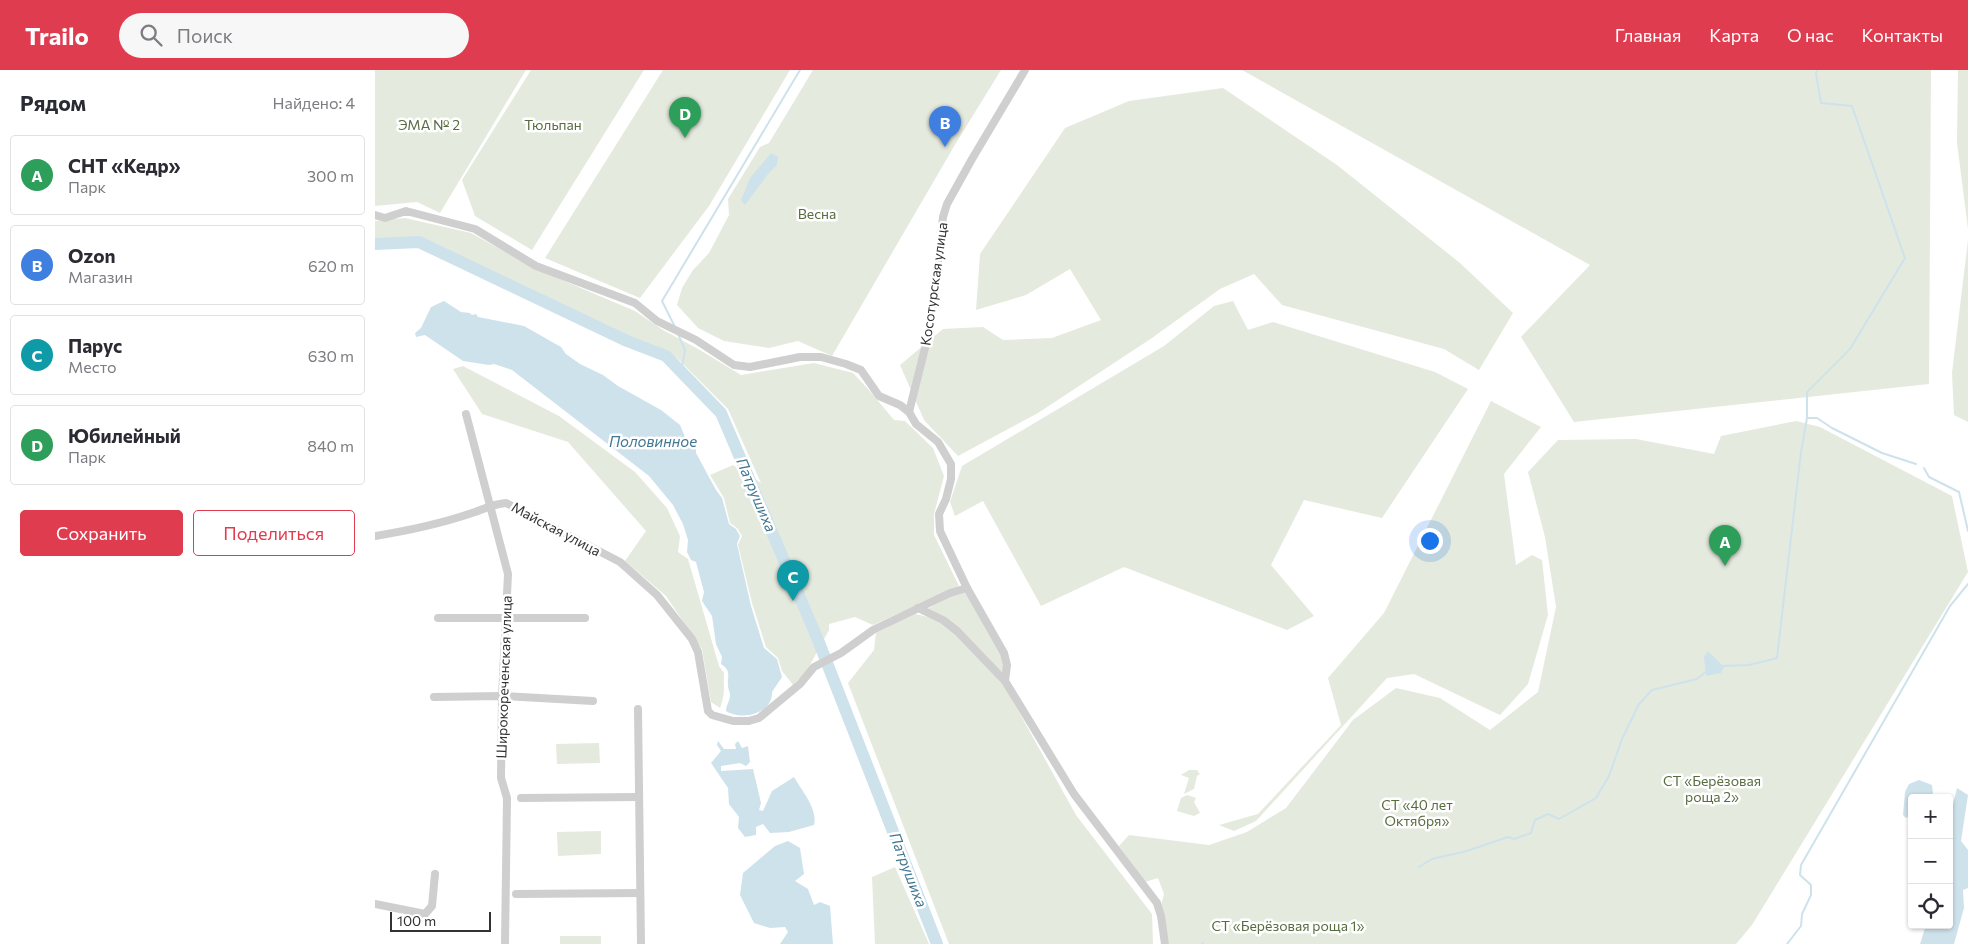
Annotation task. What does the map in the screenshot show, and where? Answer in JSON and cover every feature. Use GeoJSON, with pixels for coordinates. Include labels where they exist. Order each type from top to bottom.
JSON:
{"type":"FeatureCollection","features":[{"type":"Feature","properties":{"kind":"street","name":"Косотурская улица"},"geometry":{"type":"LineString","coordinates":[[909,412],[931,324],[943,217],[947,204],[1025,70]]}},
{"type":"Feature","properties":{"kind":"street"},"geometry":{"type":"LineString","coordinates":[[375,215],[385,218],[406,211],[475,229],[536,266],[635,303],[657,321],[696,340],[734,365],[751,367],[800,357],[821,357],[861,370],[879,396],[900,404],[909,412],[916,424],[938,442],[951,464],[951,480],[946,499],[939,514],[940,530],[967,588],[1004,653],[1007,665],[1005,680]]}},
{"type":"Feature","properties":{"kind":"street","name":"Широкореченская улица"},"geometry":{"type":"LineString","coordinates":[[466,414],[508,574],[502,696],[501,778],[507,798],[505,944]]}},
{"type":"Feature","properties":{"kind":"street","name":"Майская улица"},"geometry":{"type":"LineString","coordinates":[[375,536],[470,514],[491,505],[506,503],[619,562],[657,595],[692,639],[698,652],[708,711],[712,715],[733,721],[749,721],[759,718],[800,684],[819,664],[832,658],[873,630],[918,608]]}},
{"type":"Feature","properties":{"kind":"street"},"geometry":{"type":"LineString","coordinates":[[918,608],[950,593],[967,588]]}},
{"type":"Feature","properties":{"kind":"street"},"geometry":{"type":"LineString","coordinates":[[918,608],[943,620],[957,631],[1005,680],[1073,794],[1157,903],[1165,944]]}},
{"type":"Feature","properties":{"kind":"street"},"geometry":{"type":"LineString","coordinates":[[438,618],[585,618]]}},
{"type":"Feature","properties":{"kind":"street"},"geometry":{"type":"LineString","coordinates":[[434,697],[502,696],[593,700]]}},
{"type":"Feature","properties":{"kind":"street"},"geometry":{"type":"LineString","coordinates":[[637,709],[641,944]]}},
{"type":"Feature","properties":{"kind":"street"},"geometry":{"type":"LineString","coordinates":[[521,798],[638,797]]}},
{"type":"Feature","properties":{"kind":"street"},"geometry":{"type":"LineString","coordinates":[[375,904],[425,914],[433,906],[435,874]]}},
{"type":"Feature","properties":{"kind":"street"},"geometry":{"type":"LineString","coordinates":[[516,894],[640,893]]}},
{"type":"Feature","properties":{"kind":"green space","name":"ЭМА № 2"},"geometry":{"type":"Polygon","coordinates":[[[375,70],[526,70],[440,213],[417,202],[375,206],[375,70]]]}},
{"type":"Feature","properties":{"kind":"green space","name":"Тюльпан"},"geometry":{"type":"Polygon","coordinates":[[[531,70],[644,70],[532,250],[475,216],[462,180],[531,70]]]}},
{"type":"Feature","properties":{"kind":"green space"},"geometry":{"type":"Polygon","coordinates":[[[663,70],[790,70],[709,206],[640,298],[545,258],[663,70]]]}},
{"type":"Feature","properties":{"kind":"green space","name":"Весна"},"geometry":{"type":"Polygon","coordinates":[[[813,70],[1001,70],[956,143],[832,356],[798,341],[769,348],[724,341],[698,328],[677,305],[682,288],[693,270],[709,253],[729,215],[728,199],[760,147],[769,143],[813,70]]]}},
{"type":"Feature","properties":{"kind":"green space"},"geometry":{"type":"Polygon","coordinates":[[[1242,70],[1931,70],[1929,384],[1574,422],[1521,337],[1590,265],[1242,70]]]}},
{"type":"Feature","properties":{"kind":"green space"},"geometry":{"type":"Polygon","coordinates":[[[1958,70],[1968,70],[1968,229],[1957,143],[1958,70]]]}},
{"type":"Feature","properties":{"kind":"green space"},"geometry":{"type":"Polygon","coordinates":[[[1223,88],[1337,165],[1460,263],[1513,313],[1479,370],[1444,349],[1282,305],[1254,274],[1220,289],[1152,338],[1038,413],[958,456],[924,420],[900,365],[943,329],[983,327],[1003,340],[1052,338],[1101,320],[1070,269],[1026,295],[976,310],[980,254],[1065,128],[1129,101],[1223,88]]]}},
{"type":"Feature","properties":{"kind":"green space"},"geometry":{"type":"Polygon","coordinates":[[[405,218],[471,233],[536,269],[635,311],[663,330],[741,375],[814,363],[853,373],[894,420],[905,421],[933,448],[944,476],[934,514],[934,535],[959,586],[873,625],[855,617],[829,624],[829,630],[809,669],[793,685],[782,671],[778,658],[766,647],[752,603],[738,545],[742,536],[737,528],[730,523],[724,498],[710,475],[733,465],[761,483],[728,409],[677,358],[539,295],[421,238],[375,240],[375,221],[405,218]]]}},
{"type":"Feature","properties":{"kind":"green space"},"geometry":{"type":"Polygon","coordinates":[[[1968,240],[1968,422],[1954,415],[1952,373],[1968,240]]]}},
{"type":"Feature","properties":{"kind":"green space"},"geometry":{"type":"Polygon","coordinates":[[[1233,301],[1248,330],[1273,322],[1435,372],[1468,389],[1382,518],[1304,500],[1271,565],[1314,616],[1287,630],[1124,567],[1041,606],[983,501],[955,516],[950,502],[962,466],[1164,346],[1214,306],[1233,301]]]}},
{"type":"Feature","properties":{"kind":"green space"},"geometry":{"type":"Polygon","coordinates":[[[463,366],[559,416],[635,472],[667,508],[680,536],[678,552],[688,559],[719,666],[724,673],[724,694],[720,708],[711,702],[702,649],[666,596],[625,561],[646,531],[568,442],[482,414],[453,369],[463,366]]]}},
{"type":"Feature","properties":{"kind":"green space"},"geometry":{"type":"Polygon","coordinates":[[[1491,401],[1541,427],[1504,474],[1516,565],[1532,555],[1542,560],[1548,615],[1528,684],[1500,715],[1414,674],[1387,678],[1256,821],[1234,831],[1219,825],[1258,814],[1341,725],[1328,678],[1384,613],[1491,401]]]}},
{"type":"Feature","properties":{"kind":"green space"},"geometry":{"type":"Polygon","coordinates":[[[1796,421],[1820,427],[1952,496],[1968,572],[1752,925],[1736,944],[1169,944],[1161,905],[1164,894],[1158,878],[1145,882],[1119,846],[1129,835],[1209,845],[1247,832],[1286,808],[1353,720],[1396,688],[1440,698],[1490,730],[1538,692],[1556,607],[1545,537],[1528,472],[1558,440],[1636,439],[1714,454],[1721,436],[1796,421]]]}},
{"type":"Feature","properties":{"kind":"green space"},"geometry":{"type":"Polygon","coordinates":[[[962,592],[969,595],[1003,657],[1003,672],[998,670],[926,610],[951,595],[962,592]]]}},
{"type":"Feature","properties":{"kind":"green space"},"geometry":{"type":"Polygon","coordinates":[[[915,614],[933,618],[951,630],[1000,678],[1076,815],[1152,914],[1153,944],[949,944],[848,683],[874,650],[876,633],[915,614]]]}},
{"type":"Feature","properties":{"kind":"green space"},"geometry":{"type":"Polygon","coordinates":[[[599,743],[600,763],[557,764],[556,744],[599,743]]]}},
{"type":"Feature","properties":{"kind":"green space"},"geometry":{"type":"Polygon","coordinates":[[[1189,770],[1197,770],[1200,774],[1197,776],[1194,789],[1184,794],[1189,778],[1181,775],[1189,770]]]}},
{"type":"Feature","properties":{"kind":"green space"},"geometry":{"type":"Polygon","coordinates":[[[1187,795],[1196,798],[1194,802],[1200,813],[1194,816],[1177,811],[1181,798],[1187,795]]]}},
{"type":"Feature","properties":{"kind":"green space"},"geometry":{"type":"Polygon","coordinates":[[[601,831],[601,854],[558,856],[557,832],[601,831]]]}},
{"type":"Feature","properties":{"kind":"green space"},"geometry":{"type":"Polygon","coordinates":[[[895,867],[929,944],[875,944],[872,877],[895,867]]]}},
{"type":"Feature","properties":{"kind":"green space"},"geometry":{"type":"Polygon","coordinates":[[[560,936],[601,936],[601,944],[560,944],[560,936]]]}},
{"type":"Feature","properties":{"kind":"water"},"geometry":{"type":"Polygon","coordinates":[[[771,153],[778,157],[777,165],[745,205],[741,200],[750,178],[771,153]]]}},
{"type":"Feature","properties":{"kind":"water","name":"Половинное"},"geometry":{"type":"Polygon","coordinates":[[[444,301],[461,312],[524,326],[561,347],[566,354],[580,364],[603,375],[618,386],[661,410],[680,425],[688,444],[696,448],[696,453],[722,498],[729,524],[736,529],[740,536],[737,544],[751,606],[764,648],[777,659],[782,677],[772,692],[771,700],[762,710],[755,714],[747,715],[732,714],[726,711],[730,695],[728,671],[721,664],[722,657],[716,644],[712,616],[702,601],[704,592],[696,562],[691,560],[687,552],[688,540],[683,524],[673,505],[649,476],[512,370],[494,364],[463,361],[425,335],[416,337],[415,333],[421,328],[431,307],[444,301]]]}},
{"type":"Feature","properties":{"kind":"water"},"geometry":{"type":"Polygon","coordinates":[[[1708,651],[1724,667],[1721,673],[1706,676],[1704,657],[1708,651]]]}},
{"type":"Feature","properties":{"kind":"water"},"geometry":{"type":"Polygon","coordinates":[[[718,741],[724,749],[736,749],[735,744],[738,741],[742,748],[748,746],[750,762],[746,766],[740,763],[721,766],[721,771],[753,769],[761,803],[759,810],[763,811],[772,791],[794,777],[812,806],[815,819],[814,825],[789,832],[770,833],[763,824],[756,827],[756,835],[745,837],[738,828],[739,817],[729,804],[728,788],[711,763],[721,751],[717,745],[718,741]]]}},
{"type":"Feature","properties":{"kind":"water"},"geometry":{"type":"Polygon","coordinates":[[[1919,780],[1932,785],[1933,793],[1908,794],[1908,817],[1906,818],[1903,815],[1905,792],[1909,784],[1919,780]]]}},
{"type":"Feature","properties":{"kind":"water"},"geometry":{"type":"Polygon","coordinates":[[[1957,788],[1968,795],[1961,841],[1968,850],[1968,888],[1963,890],[1964,908],[1954,944],[1920,944],[1925,929],[1953,929],[1953,804],[1957,788]]]}},
{"type":"Feature","properties":{"kind":"water"},"geometry":{"type":"Polygon","coordinates":[[[788,841],[800,848],[804,874],[795,881],[808,889],[814,905],[820,902],[830,906],[833,944],[780,944],[788,932],[785,927],[770,928],[754,923],[740,895],[743,873],[775,846],[788,841]]]}},
{"type":"Feature","properties":{"kind":"waterway"},"geometry":{"type":"LineString","coordinates":[[675,327],[662,301],[800,70]]}},
{"type":"Feature","properties":{"kind":"waterway"},"geometry":{"type":"LineString","coordinates":[[1722,666],[1749,665],[1777,658],[1801,452],[1807,418],[1807,392],[1850,349],[1905,258],[1852,106],[1821,103],[1817,70]]}},
{"type":"Feature","properties":{"kind":"waterway","name":"Патрушиха"},"geometry":{"type":"LineString","coordinates":[[375,244],[419,242],[627,341],[666,356],[721,413],[818,640],[937,944]]}},
{"type":"Feature","properties":{"kind":"waterway"},"geometry":{"type":"LineString","coordinates":[[678,334],[685,350],[681,372]]}},
{"type":"Feature","properties":{"kind":"waterway"},"geometry":{"type":"LineString","coordinates":[[1807,418],[1817,418],[1832,428],[1882,453],[1916,464]]}},
{"type":"Feature","properties":{"kind":"waterway"},"geometry":{"type":"LineString","coordinates":[[1924,468],[1929,477],[1959,492],[1968,531]]}},
{"type":"Feature","properties":{"kind":"waterway"},"geometry":{"type":"LineString","coordinates":[[1787,944],[1801,926],[1802,914],[1811,895],[1811,885],[1800,875],[1801,865],[1950,606],[1968,584]]}},
{"type":"Feature","properties":{"kind":"waterway"},"geometry":{"type":"LineString","coordinates":[[1419,867],[1432,859],[1467,851],[1508,837],[1514,839],[1531,833],[1535,820],[1548,814],[1559,819],[1596,798],[1609,776],[1622,739],[1639,704],[1652,690],[1697,679],[1707,671]]}},
{"type":"Feature","properties":{"kind":"place","name":"Юбилейный"},"geometry":{"type":"Point","coordinates":[685,138]}},
{"type":"Feature","properties":{"kind":"place","name":"Ozon"},"geometry":{"type":"Point","coordinates":[945,147]}},
{"type":"Feature","properties":{"kind":"place","name":"СНТ «Кедр»"},"geometry":{"type":"Point","coordinates":[1725,566]}},
{"type":"Feature","properties":{"kind":"place","name":"Парус"},"geometry":{"type":"Point","coordinates":[793,601]}},
{"type":"Feature","properties":{"kind":"park label","name":"СТ «Берёзовая роща 2»"},"geometry":{"type":"Point","coordinates":[1712,790]}},
{"type":"Feature","properties":{"kind":"park label","name":"СТ «40 лет Октября»"},"geometry":{"type":"Point","coordinates":[1417,814]}},
{"type":"Feature","properties":{"kind":"park label","name":"СТ «Берёзовая роща 1»"},"geometry":{"type":"Point","coordinates":[1288,926]}}]}
